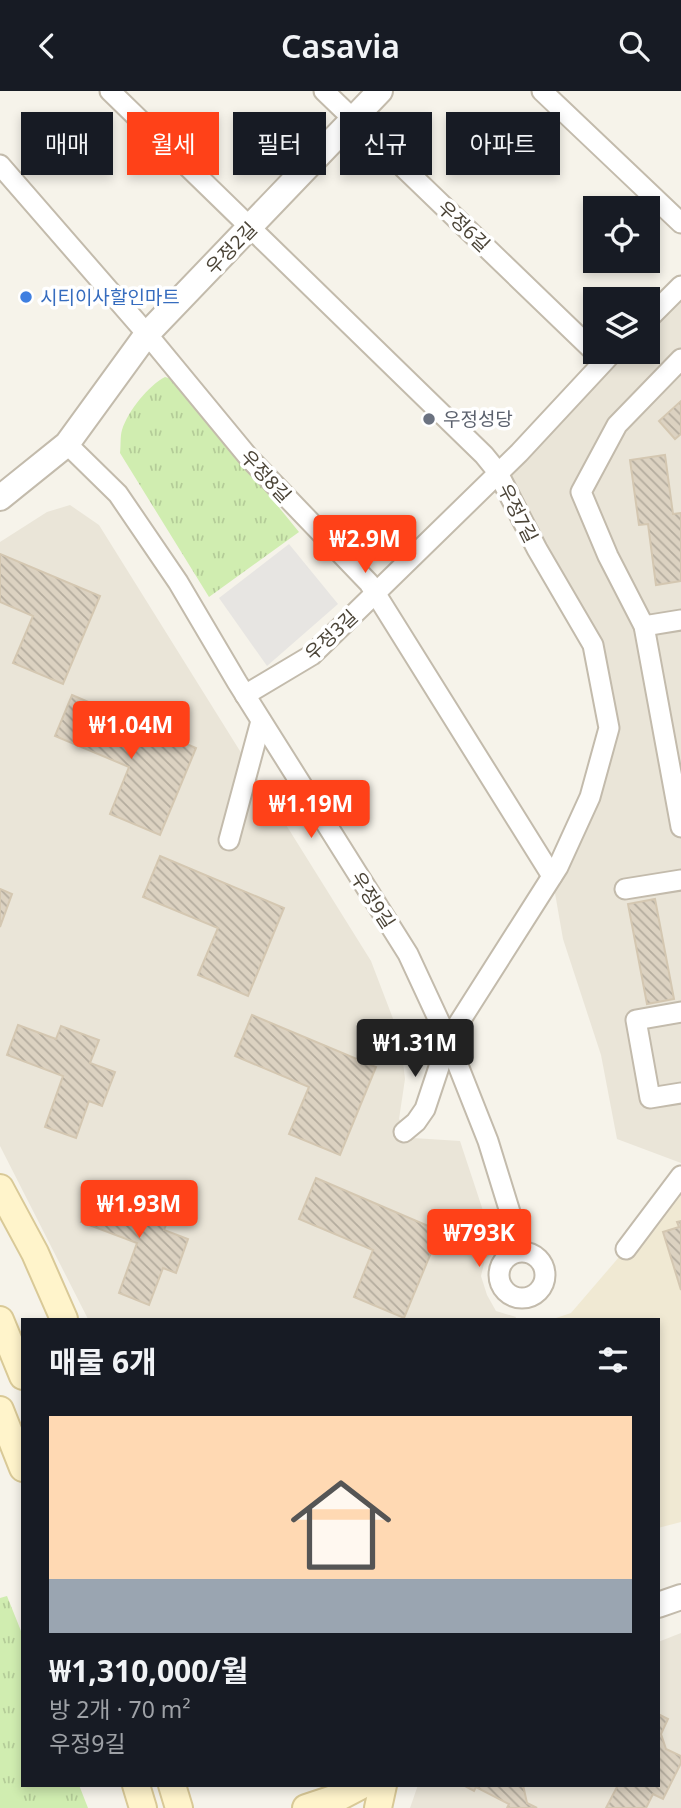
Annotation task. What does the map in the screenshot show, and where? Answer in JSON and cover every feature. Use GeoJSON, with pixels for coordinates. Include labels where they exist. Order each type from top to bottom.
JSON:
{"type":"FeatureCollection","features":[{"type":"Feature","properties":{"kind":"main road"},"geometry":{"type":"LineString","coordinates":[[0,1188],[35,1253],[64,1318]]}},
{"type":"Feature","properties":{"kind":"main road"},"geometry":{"type":"LineString","coordinates":[[0,1320],[21,1371]]}},
{"type":"Feature","properties":{"kind":"main road"},"geometry":{"type":"LineString","coordinates":[[0,1411],[21,1463]]}},
{"type":"Feature","properties":{"kind":"main road"},"geometry":{"type":"LineString","coordinates":[[137,1787],[143,1808]]}},
{"type":"Feature","properties":{"kind":"main road"},"geometry":{"type":"LineString","coordinates":[[173,1787],[179,1808]]}},
{"type":"Feature","properties":{"kind":"main road"},"geometry":{"type":"LineString","coordinates":[[306,1808],[339,1797],[358,1787]]}},
{"type":"Feature","properties":{"kind":"main road"},"geometry":{"type":"LineString","coordinates":[[378,1808],[383,1787]]}},
{"type":"Feature","properties":{"kind":"street","name":"우정7길"},"geometry":{"type":"LineString","coordinates":[[110,91],[250,229],[377,347],[497,471],[537,549],[593,645],[609,728],[590,797],[552,876],[449,1041],[425,1109],[416,1122],[404,1132]]}},
{"type":"Feature","properties":{"kind":"street","name":"우정6길"},"geometry":{"type":"LineString","coordinates":[[324,91],[346,112]]}},
{"type":"Feature","properties":{"kind":"street","name":"우정2길"},"geometry":{"type":"LineString","coordinates":[[360,112],[380,91]]}},
{"type":"Feature","properties":{"kind":"street"},"geometry":{"type":"LineString","coordinates":[[542,91],[681,223]]}},
{"type":"Feature","properties":{"kind":"street","name":"우정2길"},"geometry":{"type":"LineString","coordinates":[[0,498],[67,444],[147,334],[340,133]]}},
{"type":"Feature","properties":{"kind":"street","name":"우정8길"},"geometry":{"type":"LineString","coordinates":[[0,165],[147,334],[250,459],[369,583],[552,876]]}},
{"type":"Feature","properties":{"kind":"street","name":"우정6길"},"geometry":{"type":"LineString","coordinates":[[413,175],[583,332]]}},
{"type":"Feature","properties":{"kind":"street"},"geometry":{"type":"LineString","coordinates":[[660,307],[681,286]]}},
{"type":"Feature","properties":{"kind":"street"},"geometry":{"type":"LineString","coordinates":[[681,359],[617,425],[581,492],[608,556],[643,627],[681,827]]}},
{"type":"Feature","properties":{"kind":"street","name":"우정3길"},"geometry":{"type":"LineString","coordinates":[[244,695],[312,655],[412,560],[497,471],[519,453],[602,364]]}},
{"type":"Feature","properties":{"kind":"street","name":"우정9길"},"geometry":{"type":"LineString","coordinates":[[67,444],[118,494],[178,582],[244,695],[408,954],[449,1041],[488,1141],[522,1251]]}},
{"type":"Feature","properties":{"kind":"street"},"geometry":{"type":"LineString","coordinates":[[643,627],[681,620]]}},
{"type":"Feature","properties":{"kind":"street"},"geometry":{"type":"LineString","coordinates":[[229,840],[261,721]]}},
{"type":"Feature","properties":{"kind":"street"},"geometry":{"type":"LineString","coordinates":[[625,889],[681,880]]}},
{"type":"Feature","properties":{"kind":"street"},"geometry":{"type":"LineString","coordinates":[[681,1012],[636,1020],[650,1098],[681,1093]]}},
{"type":"Feature","properties":{"kind":"street"},"geometry":{"type":"LineString","coordinates":[[626,1249],[681,1176]]}},
{"type":"Feature","properties":{"kind":"street"},"geometry":{"type":"LineString","coordinates":[[660,1604],[681,1597]]}},
{"type":"Feature","properties":{"kind":"shaded area"},"geometry":{"type":"Polygon","coordinates":[[[681,286],[681,1163],[617,1139],[601,1055],[563,939],[552,876],[609,728],[593,645],[497,471],[601,364],[660,364],[660,307],[681,286]]]}},
{"type":"Feature","properties":{"kind":"shaded area"},"geometry":{"type":"Polygon","coordinates":[[[70,505],[99,525],[371,961],[400,1037],[405,1079],[399,1119],[413,1138],[460,1141],[496,1250],[485,1259],[481,1276],[496,1311],[516,1318],[87,1318],[0,1146],[0,542],[47,512],[70,505]]]}},
{"type":"Feature","properties":{"kind":"shaded area"},"geometry":{"type":"Polygon","coordinates":[[[289,544],[338,604],[267,666],[219,598],[289,544]]]}},
{"type":"Feature","properties":{"kind":"shaded area"},"geometry":{"type":"Polygon","coordinates":[[[681,1176],[681,1522],[660,1527],[660,1318],[556,1318],[571,1313],[626,1249],[681,1176]]]}},
{"type":"Feature","properties":{"kind":"shaded area"},"geometry":{"type":"Polygon","coordinates":[[[681,1633],[681,1808],[410,1808],[417,1787],[660,1787],[660,1641],[681,1633]]]}},
{"type":"Feature","properties":{"kind":"green space"},"geometry":{"type":"Polygon","coordinates":[[[165,377],[175,380],[299,532],[209,597],[120,453],[121,432],[129,415],[146,393],[165,377]]]}},
{"type":"Feature","properties":{"kind":"green space"},"geometry":{"type":"Polygon","coordinates":[[[7,1596],[21,1631],[21,1787],[80,1787],[88,1808],[0,1808],[0,1598],[7,1596]]]}},
{"type":"Feature","properties":{"kind":"building"},"geometry":{"type":"Polygon","coordinates":[[[681,401],[681,434],[675,439],[659,421],[681,401]]]}},
{"type":"Feature","properties":{"kind":"building"},"geometry":{"type":"Polygon","coordinates":[[[665,455],[673,514],[681,513],[681,581],[656,585],[648,524],[639,525],[630,460],[665,455]]]}},
{"type":"Feature","properties":{"kind":"building"},"geometry":{"type":"Polygon","coordinates":[[[0,554],[100,596],[63,684],[13,663],[33,616],[0,602],[0,554]]]}},
{"type":"Feature","properties":{"kind":"building"},"geometry":{"type":"Polygon","coordinates":[[[72,695],[196,748],[160,835],[110,814],[129,767],[55,736],[72,695]]]}},
{"type":"Feature","properties":{"kind":"building"},"geometry":{"type":"Polygon","coordinates":[[[160,856],[284,908],[248,996],[198,975],[218,928],[143,897],[160,856]]]}},
{"type":"Feature","properties":{"kind":"building"},"geometry":{"type":"Polygon","coordinates":[[[0,889],[12,894],[0,927],[0,889]]]}},
{"type":"Feature","properties":{"kind":"building"},"geometry":{"type":"Polygon","coordinates":[[[655,899],[674,999],[647,1004],[628,904],[655,899]]]}},
{"type":"Feature","properties":{"kind":"building"},"geometry":{"type":"Polygon","coordinates":[[[252,1015],[376,1067],[340,1155],[289,1134],[309,1087],[235,1056],[252,1015]]]}},
{"type":"Feature","properties":{"kind":"building"},"geometry":{"type":"Polygon","coordinates":[[[18,1025],[56,1039],[61,1026],[99,1040],[90,1063],[115,1072],[102,1106],[89,1101],[76,1138],[45,1127],[63,1076],[7,1055],[18,1025]]]}},
{"type":"Feature","properties":{"kind":"building"},"geometry":{"type":"Polygon","coordinates":[[[316,1178],[440,1231],[404,1318],[354,1297],[373,1250],[299,1219],[316,1178]]]}},
{"type":"Feature","properties":{"kind":"building"},"geometry":{"type":"Polygon","coordinates":[[[92,1192],[130,1206],[134,1193],[173,1207],[164,1230],[188,1239],[176,1273],[163,1268],[149,1305],[119,1293],[137,1243],[81,1222],[92,1192]]]}},
{"type":"Feature","properties":{"kind":"building"},"geometry":{"type":"Polygon","coordinates":[[[681,1221],[681,1290],[663,1232],[679,1227],[677,1222],[681,1221]]]}},
{"type":"Feature","properties":{"kind":"building"},"geometry":{"type":"Polygon","coordinates":[[[660,1715],[668,1719],[661,1734],[666,1749],[681,1756],[681,1763],[663,1799],[653,1794],[646,1808],[606,1808],[617,1787],[660,1787],[660,1715]]]}},
{"type":"Feature","properties":{"kind":"building"},"geometry":{"type":"Polygon","coordinates":[[[476,1787],[523,1787],[527,1803],[537,1808],[507,1808],[509,1804],[476,1787]]]}},
{"type":"Feature","properties":{"kind":"place","name":"시티이사할인마트"},"geometry":{"type":"Point","coordinates":[26,297]}},
{"type":"Feature","properties":{"kind":"place","name":"우정성당"},"geometry":{"type":"Point","coordinates":[429,419]}}]}
